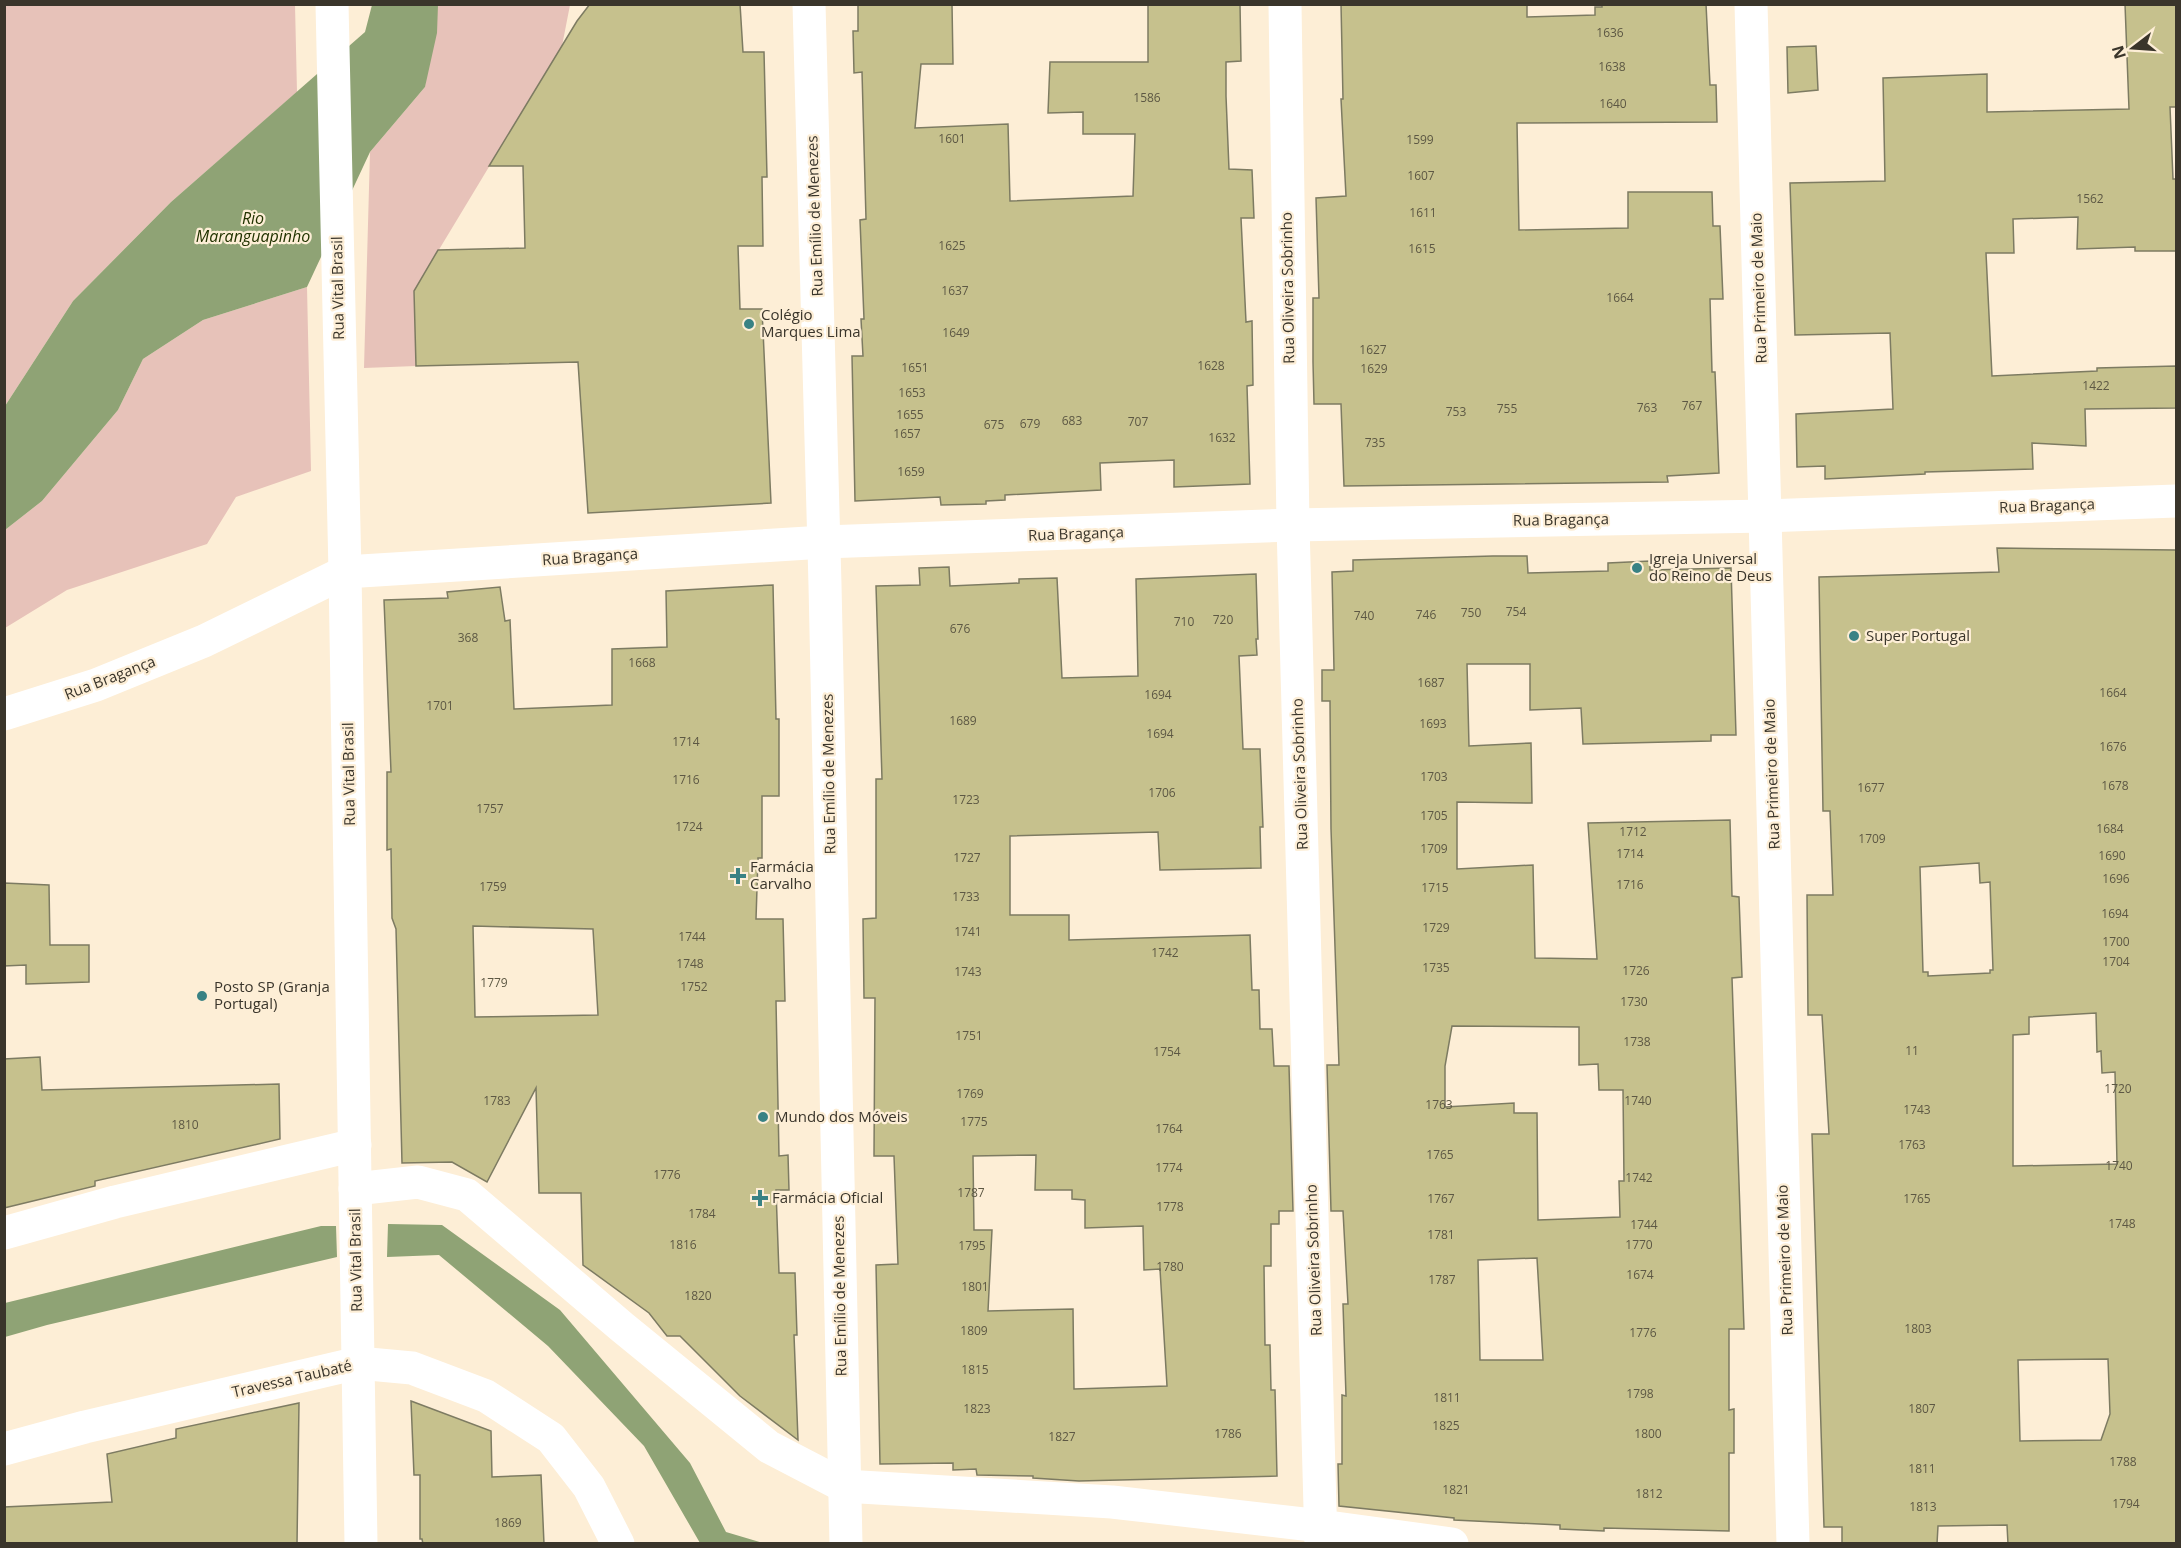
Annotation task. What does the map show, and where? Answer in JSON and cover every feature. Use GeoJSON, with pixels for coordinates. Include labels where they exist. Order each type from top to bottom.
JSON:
{"type":"FeatureCollection","features":[{"type":"Feature","properties":{"kind":"street","name":"Rua Emílio de Menezes"},"geometry":{"type":"LineString","coordinates":[[809,4],[824,543],[846,1544]]}},
{"type":"Feature","properties":{"kind":"street","name":"Rua Oliveira Sobrinho"},"geometry":{"type":"LineString","coordinates":[[1285,4],[1293,525],[1321,1535]]}},
{"type":"Feature","properties":{"kind":"street","name":"Rua Primeiro de Maio"},"geometry":{"type":"LineString","coordinates":[[1751,4],[1792,1544]]}},
{"type":"Feature","properties":{"kind":"street","name":"Rua Vital Brasil"},"geometry":{"type":"LineString","coordinates":[[332,12],[345,572],[361,1544]]}},
{"type":"Feature","properties":{"kind":"street","name":"Rua Bragança"},"geometry":{"type":"LineString","coordinates":[[4,714],[96,685],[204,641],[345,572],[824,543],[1293,525],[1766,516],[2176,501]]}},
{"type":"Feature","properties":{"kind":"street"},"geometry":{"type":"LineString","coordinates":[[4,1233],[115,1202],[355,1145]]}},
{"type":"Feature","properties":{"kind":"street"},"geometry":{"type":"LineString","coordinates":[[355,1189],[418,1182],[467,1195],[622,1327],[769,1447],[844,1486],[1112,1502],[1321,1535],[1452,1544]]}},
{"type":"Feature","properties":{"kind":"street","name":"Travessa Taubaté"},"geometry":{"type":"LineString","coordinates":[[4,1449],[85,1427],[358,1364],[412,1368],[486,1396],[550,1438],[589,1487],[618,1544]]}},
{"type":"Feature","properties":{"kind":"shaded area"},"geometry":{"type":"Polygon","coordinates":[[[5,5],[295,5],[297,92],[171,202],[73,301],[5,406],[5,5]]]}},
{"type":"Feature","properties":{"kind":"shaded area"},"geometry":{"type":"Polygon","coordinates":[[[434,5],[570,5],[562,46],[414,291],[416,366],[364,368],[370,152],[425,87],[434,5]]]}},
{"type":"Feature","properties":{"kind":"shaded area"},"geometry":{"type":"Polygon","coordinates":[[[307,287],[311,471],[236,497],[207,544],[67,590],[5,628],[5,530],[42,501],[118,410],[143,359],[203,320],[307,287]]]}},
{"type":"Feature","properties":{"kind":"water","name":"Rio Maranguapinho"},"geometry":{"type":"Polygon","coordinates":[[[372,5],[438,5],[437,33],[425,87],[370,152],[307,287],[203,320],[143,359],[118,410],[42,501],[5,530],[5,406],[73,301],[171,202],[365,32],[372,5]]]}},
{"type":"Feature","properties":{"kind":"water"},"geometry":{"type":"Polygon","coordinates":[[[388,1224],[442,1225],[560,1310],[690,1463],[726,1532],[763,1543],[700,1543],[644,1446],[548,1346],[439,1255],[387,1257],[388,1224]]]}},
{"type":"Feature","properties":{"kind":"water"},"geometry":{"type":"Polygon","coordinates":[[[321,1226],[336,1226],[337,1257],[47,1325],[5,1337],[5,1303],[321,1226]]]}},
{"type":"Feature","properties":{"kind":"building"},"geometry":{"type":"Polygon","coordinates":[[[590,4],[740,4],[743,52],[764,52],[767,177],[762,177],[763,246],[738,246],[740,309],[762,309],[771,503],[588,513],[578,362],[416,366],[414,291],[438,250],[525,248],[523,166],[489,166],[577,21],[590,4]]]}},
{"type":"Feature","properties":{"kind":"building"},"geometry":{"type":"Polygon","coordinates":[[[858,4],[952,4],[953,64],[921,64],[915,128],[1008,124],[1010,201],[1133,196],[1135,134],[1083,134],[1083,112],[1048,113],[1050,62],[1148,62],[1148,4],[1240,4],[1241,61],[1226,62],[1226,96],[1229,169],[1252,170],[1254,218],[1241,218],[1246,322],[1252,321],[1253,385],[1247,386],[1250,484],[1174,487],[1174,460],[1100,463],[1101,490],[1005,495],[1005,500],[986,501],[986,504],[941,505],[940,497],[855,501],[852,356],[863,356],[861,319],[864,319],[860,220],[866,219],[862,72],[854,73],[853,31],[858,31],[858,4]]]}},
{"type":"Feature","properties":{"kind":"building"},"geometry":{"type":"Polygon","coordinates":[[[1341,4],[1527,4],[1527,17],[1595,15],[1595,7],[1602,7],[1602,4],[1706,4],[1710,85],[1716,85],[1717,122],[1517,123],[1519,230],[1628,228],[1628,192],[1712,192],[1713,226],[1720,226],[1723,299],[1710,299],[1719,473],[1667,476],[1668,482],[1344,486],[1341,404],[1314,404],[1313,362],[1313,298],[1319,298],[1316,198],[1346,196],[1341,99],[1343,99],[1341,4]]]}},
{"type":"Feature","properties":{"kind":"building"},"geometry":{"type":"Polygon","coordinates":[[[2125,4],[2176,4],[2176,107],[2170,107],[2173,179],[2176,179],[2176,251],[2135,251],[2135,247],[2077,249],[2078,217],[2013,219],[2014,253],[1986,253],[1992,376],[2097,371],[2097,368],[2176,366],[2176,408],[2085,409],[2086,446],[2032,443],[2033,469],[1925,472],[1925,474],[1825,479],[1825,466],[1797,467],[1796,414],[1893,409],[1890,333],[1795,335],[1790,183],[1885,181],[1883,78],[1987,74],[1987,112],[2129,109],[2125,4]]]}},
{"type":"Feature","properties":{"kind":"building"},"geometry":{"type":"Polygon","coordinates":[[[1816,46],[1818,90],[1788,93],[1787,47],[1816,46]]]}},
{"type":"Feature","properties":{"kind":"building"},"geometry":{"type":"Polygon","coordinates":[[[1997,548],[2176,550],[2176,1544],[2008,1544],[2007,1525],[1938,1526],[1937,1544],[1842,1544],[1842,1527],[1824,1527],[1812,1134],[1829,1134],[1822,1015],[1808,1015],[1807,895],[1833,895],[1830,811],[1823,811],[1819,577],[1999,572],[1997,548]],[[1979,863],[1920,867],[1923,972],[1928,972],[1928,976],[1990,973],[1990,970],[1993,970],[1990,882],[1980,883],[1979,863]],[[2096,1013],[2029,1017],[2029,1034],[2013,1035],[2013,1166],[2117,1164],[2115,1072],[2102,1073],[2101,1051],[2097,1052],[2096,1013]],[[2108,1359],[2018,1360],[2020,1441],[2101,1440],[2110,1414],[2108,1359]]]}},
{"type":"Feature","properties":{"kind":"building"},"geometry":{"type":"Polygon","coordinates":[[[1527,556],[1528,573],[1608,571],[1608,563],[1650,561],[1650,570],[1731,568],[1736,735],[1711,735],[1711,741],[1583,744],[1581,708],[1530,710],[1530,664],[1467,664],[1469,746],[1531,743],[1532,803],[1457,802],[1457,869],[1533,865],[1535,958],[1597,959],[1588,823],[1730,820],[1732,896],[1739,897],[1742,977],[1732,978],[1744,1329],[1729,1329],[1729,1410],[1734,1409],[1734,1453],[1729,1453],[1729,1531],[1560,1529],[1560,1525],[1454,1520],[1454,1518],[1339,1506],[1338,1464],[1342,1464],[1342,1395],[1346,1396],[1343,1304],[1348,1304],[1343,1211],[1331,1211],[1327,1065],[1339,1065],[1331,829],[1330,701],[1322,701],[1322,670],[1334,670],[1332,572],[1353,571],[1353,560],[1527,556]],[[1452,1026],[1445,1066],[1445,1107],[1514,1103],[1514,1113],[1537,1113],[1538,1220],[1620,1217],[1619,1181],[1624,1181],[1623,1090],[1599,1090],[1598,1064],[1579,1065],[1579,1027],[1452,1026]],[[1537,1258],[1478,1260],[1480,1360],[1543,1360],[1537,1258]]]}},
{"type":"Feature","properties":{"kind":"building"},"geometry":{"type":"Polygon","coordinates":[[[949,567],[950,586],[1019,583],[1019,579],[1057,578],[1062,678],[1138,676],[1136,579],[1256,574],[1257,655],[1239,656],[1243,749],[1260,749],[1263,827],[1260,827],[1261,868],[1160,870],[1158,832],[1010,836],[1010,915],[1069,915],[1069,940],[1250,935],[1252,990],[1259,990],[1260,1029],[1272,1029],[1274,1066],[1289,1066],[1293,1211],[1279,1211],[1279,1224],[1271,1224],[1271,1266],[1264,1266],[1265,1345],[1270,1345],[1271,1390],[1275,1390],[1277,1476],[1079,1481],[1033,1478],[1033,1476],[977,1475],[976,1469],[953,1470],[953,1463],[880,1464],[876,1265],[898,1264],[894,1156],[874,1156],[875,998],[864,998],[863,919],[876,918],[876,779],[882,779],[876,586],[920,585],[919,568],[949,567]],[[1036,1155],[973,1156],[974,1230],[992,1230],[988,1311],[1073,1309],[1074,1389],[1167,1386],[1160,1269],[1144,1270],[1143,1226],[1085,1228],[1085,1200],[1072,1199],[1072,1190],[1035,1190],[1036,1155]]]}},
{"type":"Feature","properties":{"kind":"building"},"geometry":{"type":"Polygon","coordinates":[[[773,585],[776,719],[779,719],[779,796],[762,796],[762,858],[758,858],[756,919],[783,919],[785,1001],[776,1001],[779,1156],[788,1155],[789,1190],[776,1190],[779,1273],[795,1273],[797,1335],[794,1335],[798,1440],[740,1396],[680,1336],[667,1336],[649,1313],[583,1265],[581,1193],[539,1193],[536,1088],[487,1182],[452,1162],[402,1163],[396,929],[392,918],[391,849],[387,850],[387,772],[391,772],[384,600],[448,598],[447,592],[500,587],[505,621],[510,620],[514,709],[612,705],[612,649],[667,647],[666,591],[773,585]],[[473,926],[475,1017],[598,1015],[593,929],[473,926]]]}},
{"type":"Feature","properties":{"kind":"building"},"geometry":{"type":"Polygon","coordinates":[[[4,883],[49,885],[50,945],[89,945],[89,982],[26,984],[26,965],[4,966],[4,883]]]}},
{"type":"Feature","properties":{"kind":"building"},"geometry":{"type":"Polygon","coordinates":[[[40,1057],[42,1090],[279,1084],[280,1139],[95,1181],[95,1186],[4,1208],[4,1059],[40,1057]]]}},
{"type":"Feature","properties":{"kind":"building"},"geometry":{"type":"Polygon","coordinates":[[[411,1401],[491,1431],[492,1477],[541,1475],[544,1544],[423,1544],[420,1539],[420,1475],[414,1475],[411,1401]]]}},
{"type":"Feature","properties":{"kind":"building"},"geometry":{"type":"Polygon","coordinates":[[[299,1403],[297,1544],[4,1544],[4,1507],[112,1502],[107,1454],[176,1438],[176,1429],[299,1403]]]}},
{"type":"Feature","properties":{"kind":"place","name":"Colégio Marques Lima"},"geometry":{"type":"Point","coordinates":[749,324]}},
{"type":"Feature","properties":{"kind":"place","name":"Igreja Universal do Reino de Deus"},"geometry":{"type":"Point","coordinates":[1637,568]}},
{"type":"Feature","properties":{"kind":"place","name":"Super Portugal"},"geometry":{"type":"Point","coordinates":[1854,636]}},
{"type":"Feature","properties":{"kind":"place","name":"Farmácia Carvalho"},"geometry":{"type":"Point","coordinates":[738,876]}},
{"type":"Feature","properties":{"kind":"place","name":"Posto SP (Granja Portugal)"},"geometry":{"type":"Point","coordinates":[202,996]}},
{"type":"Feature","properties":{"kind":"place","name":"Mundo dos Móveis"},"geometry":{"type":"Point","coordinates":[763,1117]}},
{"type":"Feature","properties":{"kind":"place","name":"Farmácia Oficial"},"geometry":{"type":"Point","coordinates":[760,1198]}}]}
